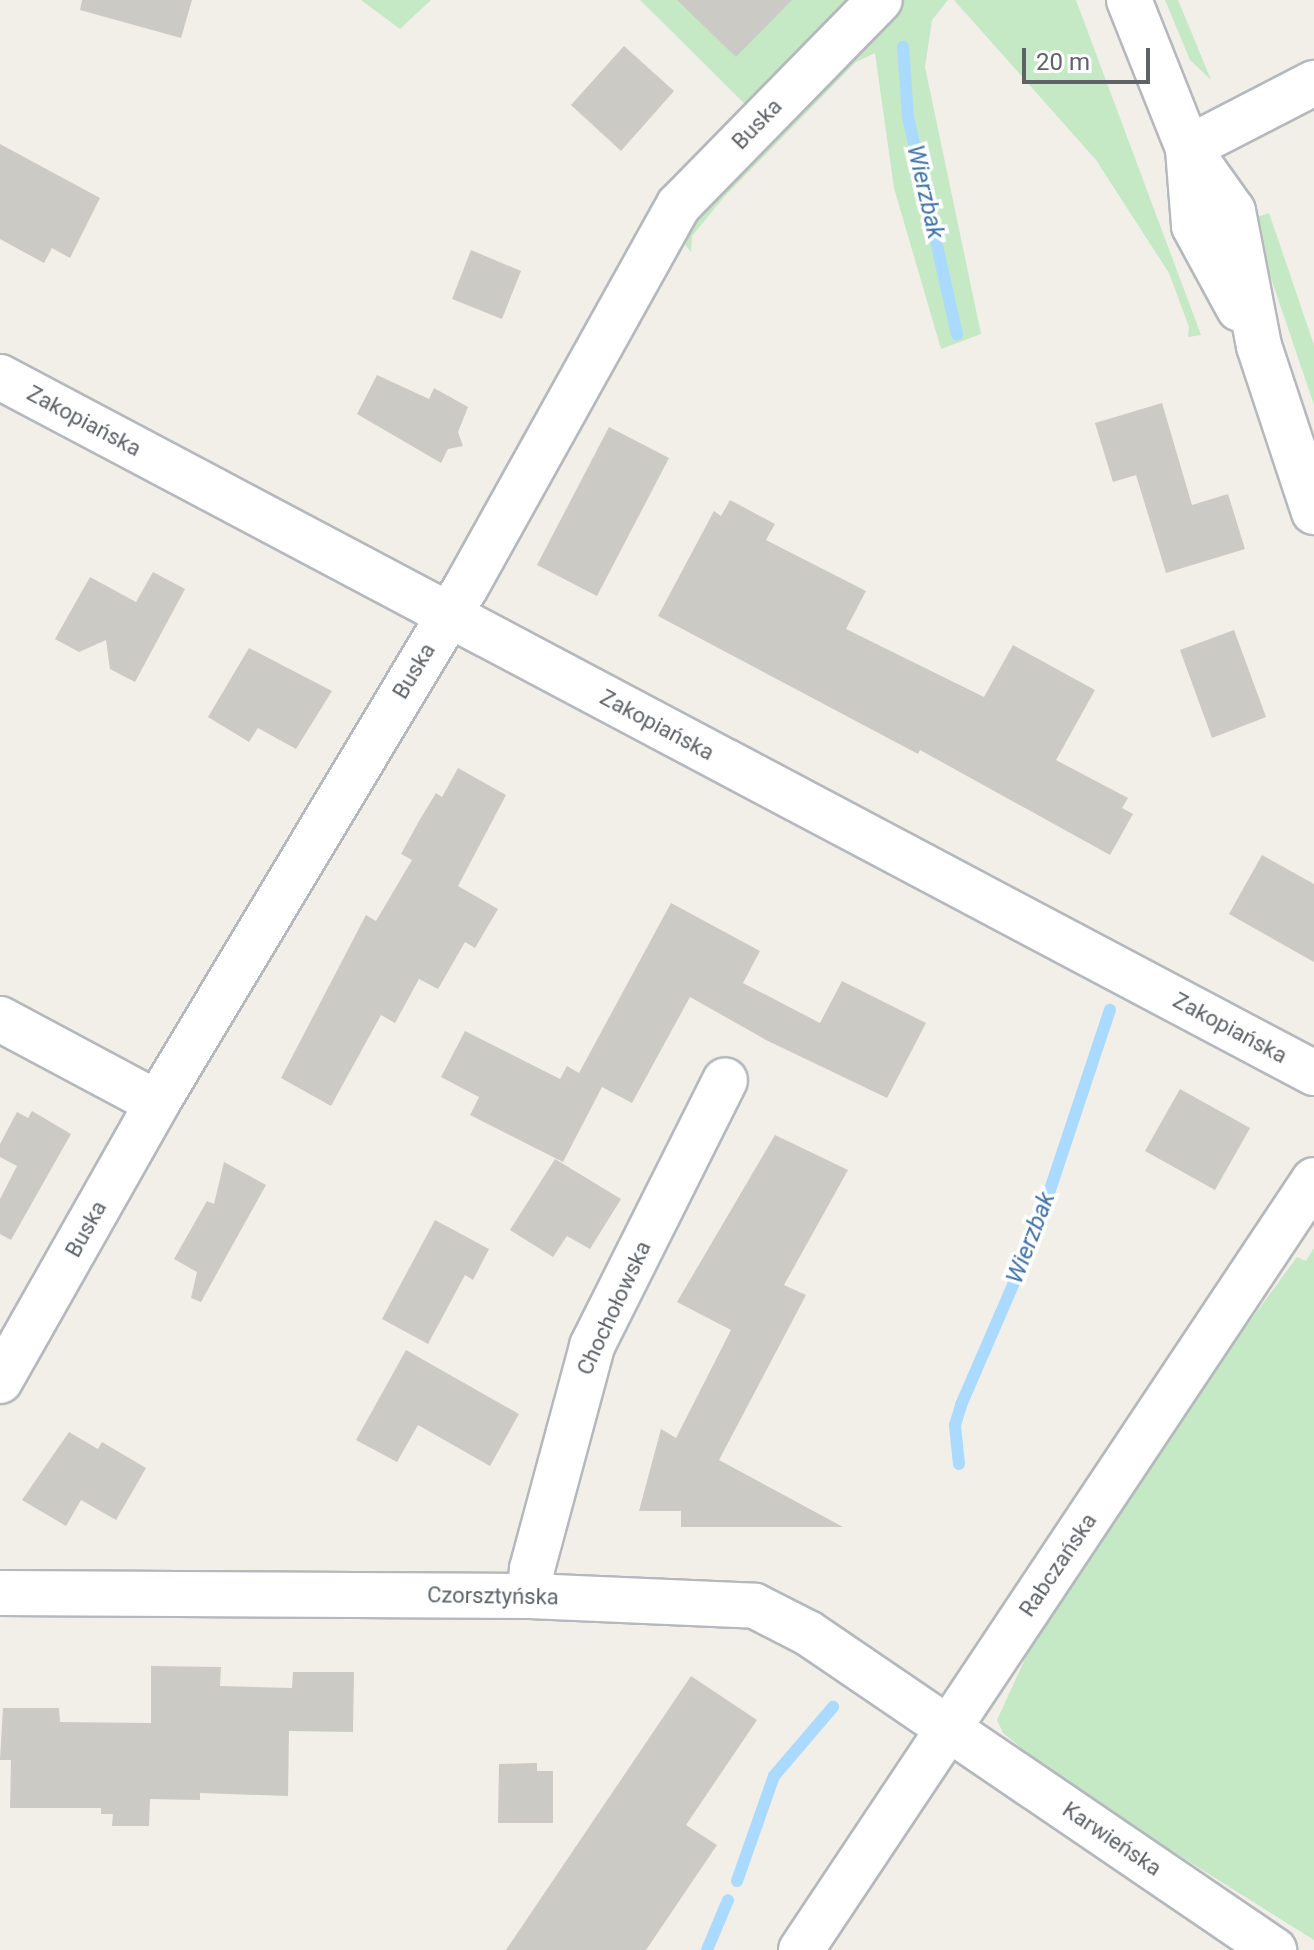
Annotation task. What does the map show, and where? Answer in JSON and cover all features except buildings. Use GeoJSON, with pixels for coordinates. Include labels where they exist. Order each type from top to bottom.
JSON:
{"type":"FeatureCollection","features":[{"type":"Feature","properties":{"kind":"street","name":"Buska"},"geometry":{"type":"LineString","coordinates":[[0,1381],[157,1103],[448,614],[679,205],[880,0]]}},
{"type":"Feature","properties":{"kind":"street"},"geometry":{"type":"LineString","coordinates":[[1129,0],[1188,148],[1233,211],[1259,346],[1314,512]]}},
{"type":"Feature","properties":{"kind":"street"},"geometry":{"type":"LineString","coordinates":[[1188,148],[1314,83]]}},
{"type":"Feature","properties":{"kind":"street","name":"Zakopiańska"},"geometry":{"type":"LineString","coordinates":[[0,377],[1314,1073]]}},
{"type":"Feature","properties":{"kind":"street"},"geometry":{"type":"LineString","coordinates":[[0,1019],[157,1103]]}},
{"type":"Feature","properties":{"kind":"street","name":"Chochołowska"},"geometry":{"type":"LineString","coordinates":[[530,1596],[543,1526],[592,1346],[725,1080]]}},
{"type":"Feature","properties":{"kind":"street","name":"Rabczańska"},"geometry":{"type":"LineString","coordinates":[[801,1950],[1314,1180]]}},
{"type":"Feature","properties":{"kind":"street","name":"Czorsztyńska"},"geometry":{"type":"LineString","coordinates":[[0,1593],[530,1596],[755,1606],[808,1633],[950,1727]]}},
{"type":"Feature","properties":{"kind":"street","name":"Karwieńska"},"geometry":{"type":"LineString","coordinates":[[950,1727],[1274,1950]]}},
{"type":"Feature","properties":{"kind":"green space"},"geometry":{"type":"Polygon","coordinates":[[[361,0],[431,0],[400,29],[361,0]]]}},
{"type":"Feature","properties":{"kind":"green space"},"geometry":{"type":"Polygon","coordinates":[[[640,0],[854,0],[749,108],[640,0]]]}},
{"type":"Feature","properties":{"kind":"green space"},"geometry":{"type":"Polygon","coordinates":[[[903,0],[948,0],[932,20],[925,67],[981,334],[941,349],[894,188],[875,53],[856,62],[724,197],[692,236],[691,252],[675,232],[903,0]]]}},
{"type":"Feature","properties":{"kind":"green space"},"geometry":{"type":"Polygon","coordinates":[[[954,0],[1076,0],[1201,335],[1188,337],[1189,327],[1169,273],[1096,160],[954,0]]]}},
{"type":"Feature","properties":{"kind":"green space"},"geometry":{"type":"Polygon","coordinates":[[[1165,0],[1178,0],[1211,80],[1190,60],[1165,0]]]}},
{"type":"Feature","properties":{"kind":"green space"},"geometry":{"type":"Polygon","coordinates":[[[1269,213],[1314,345],[1314,405],[1251,219],[1269,213]]]}},
{"type":"Feature","properties":{"kind":"green space"},"geometry":{"type":"Polygon","coordinates":[[[1314,1248],[1314,1940],[1059,1780],[1003,1733],[997,1720],[1035,1637],[1230,1348],[1297,1257],[1306,1261],[1314,1248]]]}},
{"type":"Feature","properties":{"kind":"waterway","name":"Wierzbak"},"geometry":{"type":"LineString","coordinates":[[903,47],[908,117],[957,335]]}},
{"type":"Feature","properties":{"kind":"waterway","name":"Wierzbak"},"geometry":{"type":"LineString","coordinates":[[959,1464],[955,1425],[961,1405],[1037,1229],[1110,1010]]}},
{"type":"Feature","properties":{"kind":"waterway","name":"Wierzbak"},"geometry":{"type":"LineString","coordinates":[[737,1881],[774,1776],[833,1707]]}},
{"type":"Feature","properties":{"kind":"waterway","name":"Wierzbak"},"geometry":{"type":"LineString","coordinates":[[707,1950],[728,1900]]}}]}
